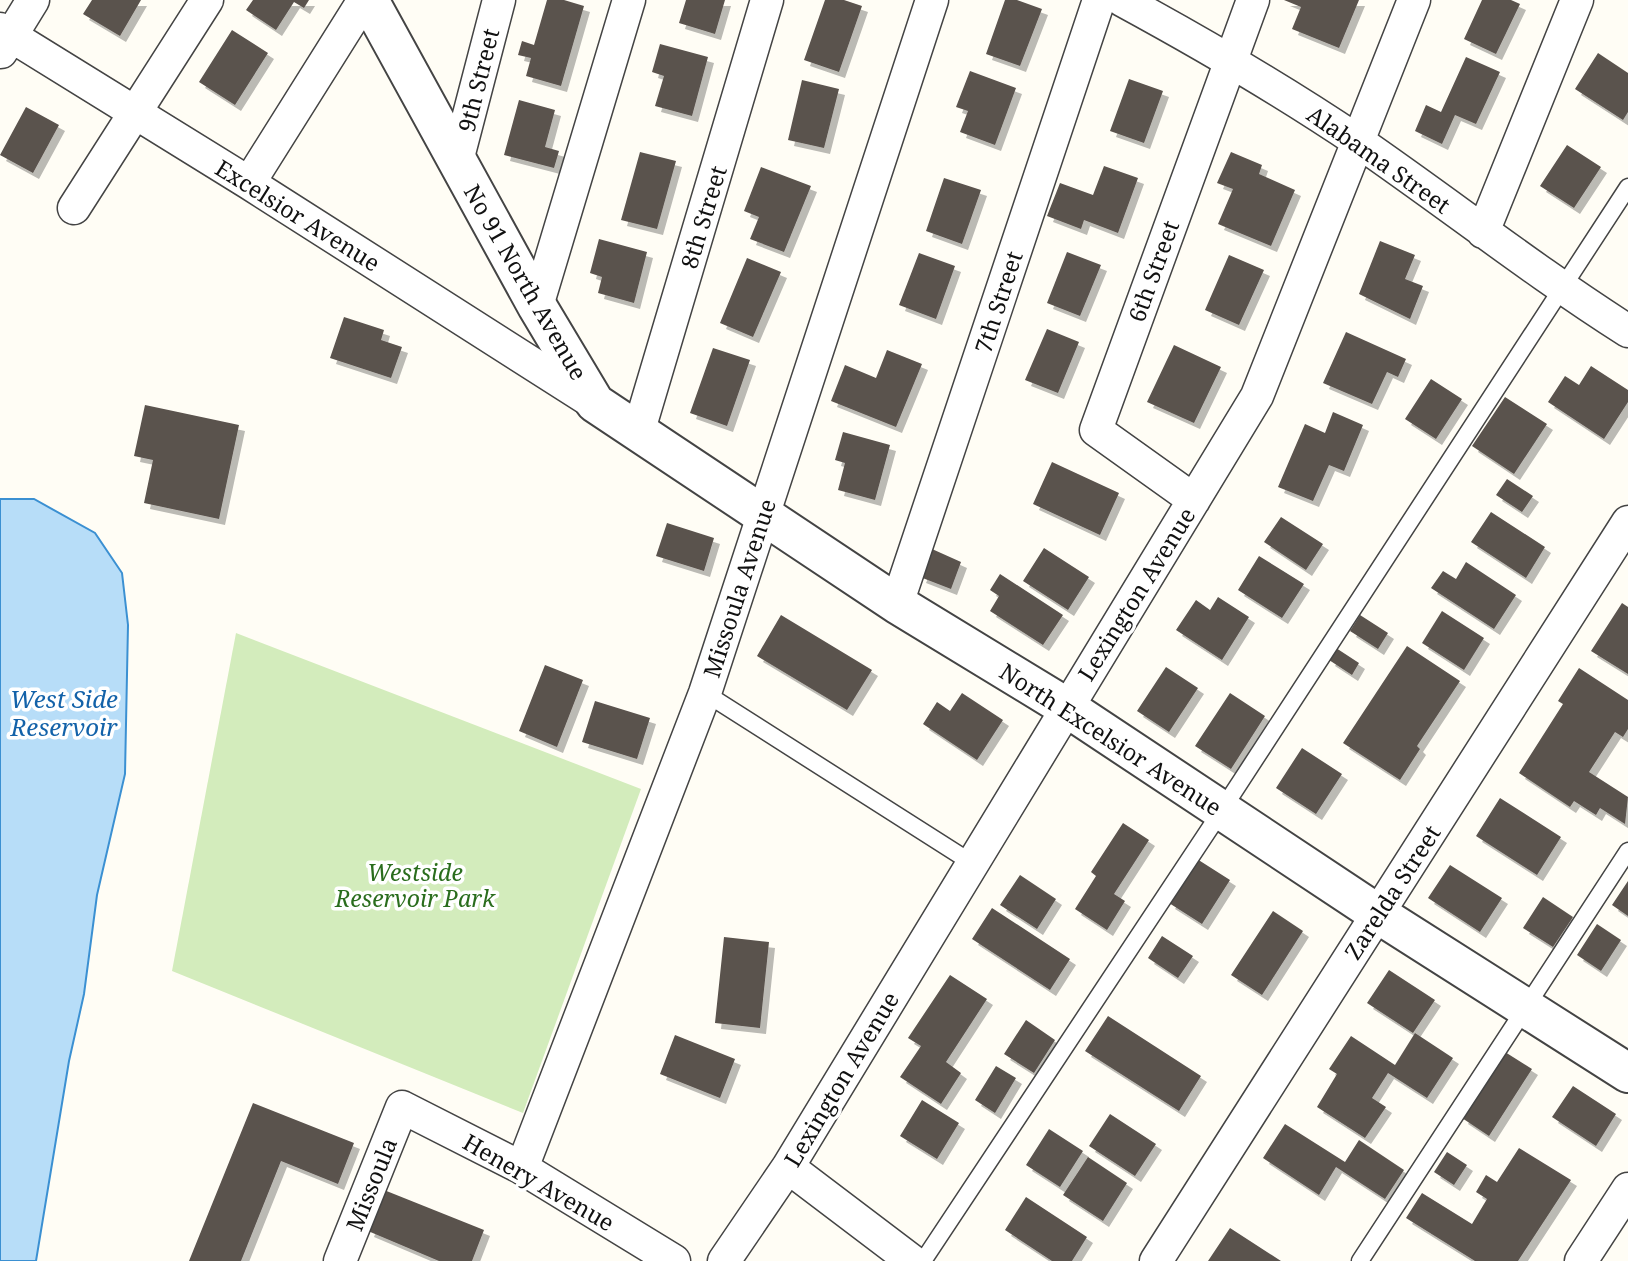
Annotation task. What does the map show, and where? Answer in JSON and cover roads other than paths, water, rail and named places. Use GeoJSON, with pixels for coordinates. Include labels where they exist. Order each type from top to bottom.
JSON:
{"type":"FeatureCollection","features":[{"type":"Feature","properties":{"kind":"street"},"geometry":{"type":"LineString","coordinates":[[3,39],[33,0]]}},
{"type":"Feature","properties":{"kind":"street"},"geometry":{"type":"LineString","coordinates":[[74,208],[207,0]]}},
{"type":"Feature","properties":{"kind":"street"},"geometry":{"type":"LineString","coordinates":[[249,183],[367,0]]}},
{"type":"Feature","properties":{"kind":"street","name":"No 91 North Avenue"},"geometry":{"type":"LineString","coordinates":[[367,0],[537,306],[595,404]]}},
{"type":"Feature","properties":{"kind":"street","name":"9th Street"},"geometry":{"type":"LineString","coordinates":[[457,161],[499,0]]}},
{"type":"Feature","properties":{"kind":"street"},"geometry":{"type":"LineString","coordinates":[[537,306],[629,0]]}},
{"type":"Feature","properties":{"kind":"street","name":"8th Street"},"geometry":{"type":"LineString","coordinates":[[638,433],[767,0]]}},
{"type":"Feature","properties":{"kind":"street","name":"Missoula Avenue"},"geometry":{"type":"LineString","coordinates":[[522,1168],[705,693],[932,0]]}},
{"type":"Feature","properties":{"kind":"street","name":"7th Street"},"geometry":{"type":"LineString","coordinates":[[897,604],[1099,0]]}},
{"type":"Feature","properties":{"kind":"street","name":"Alabama Street"},"geometry":{"type":"LineString","coordinates":[[1122,0],[1233,60],[1359,142],[1563,290],[1628,331]]}},
{"type":"Feature","properties":{"kind":"street","name":"6th Street"},"geometry":{"type":"LineString","coordinates":[[1194,500],[1096,430],[1253,0]]}},
{"type":"Feature","properties":{"kind":"street","name":"Lexington Avenue"},"geometry":{"type":"LineString","coordinates":[[724,1261],[788,1167],[1257,396],[1414,0]]}},
{"type":"Feature","properties":{"kind":"street"},"geometry":{"type":"LineString","coordinates":[[1483,232],[1577,0]]}},
{"type":"Feature","properties":{"kind":"street","name":"Excelsior Avenue"},"geometry":{"type":"LineString","coordinates":[[3,39],[249,183],[595,404]]}},
{"type":"Feature","properties":{"kind":"street","name":"North Excelsior Avenue"},"geometry":{"type":"LineString","coordinates":[[595,404],[897,604],[1066,708],[1378,914],[1628,1073]]}},
{"type":"Feature","properties":{"kind":"street","name":"Zarelda Street"},"geometry":{"type":"LineString","coordinates":[[1156,1261],[1628,522]]}},
{"type":"Feature","properties":{"kind":"street","name":"Henery Avenue"},"geometry":{"type":"LineString","coordinates":[[402,1107],[522,1168],[674,1261]]}},
{"type":"Feature","properties":{"kind":"street","name":"Missoula"},"geometry":{"type":"LineString","coordinates":[[340,1261],[402,1107]]}},
{"type":"Feature","properties":{"kind":"street"},"geometry":{"type":"LineString","coordinates":[[788,1167],[912,1261]]}},
{"type":"Feature","properties":{"kind":"street"},"geometry":{"type":"LineString","coordinates":[[1581,1261],[1628,1189]]}},
{"type":"Feature","properties":{"kind":"lane"},"geometry":{"type":"LineString","coordinates":[[923,1261],[1222,810],[1628,187]]}},
{"type":"Feature","properties":{"kind":"lane"},"geometry":{"type":"LineString","coordinates":[[705,693],[972,863]]}},
{"type":"Feature","properties":{"kind":"lane"},"geometry":{"type":"LineString","coordinates":[[1360,1261],[1628,852]]}},
{"type":"Feature","properties":{"kind":"water","name":"West Side Reservoir"},"geometry":{"type":"Polygon","coordinates":[[[0,499],[34,499],[95,533],[122,573],[128,625],[125,774],[97,895],[84,994],[69,1061],[36,1261],[0,1261],[0,499]]]}},
{"type":"Feature","properties":{"kind":"park label","name":"Westside Reservoir Park"},"geometry":{"type":"Point","coordinates":[415,885]}}]}
